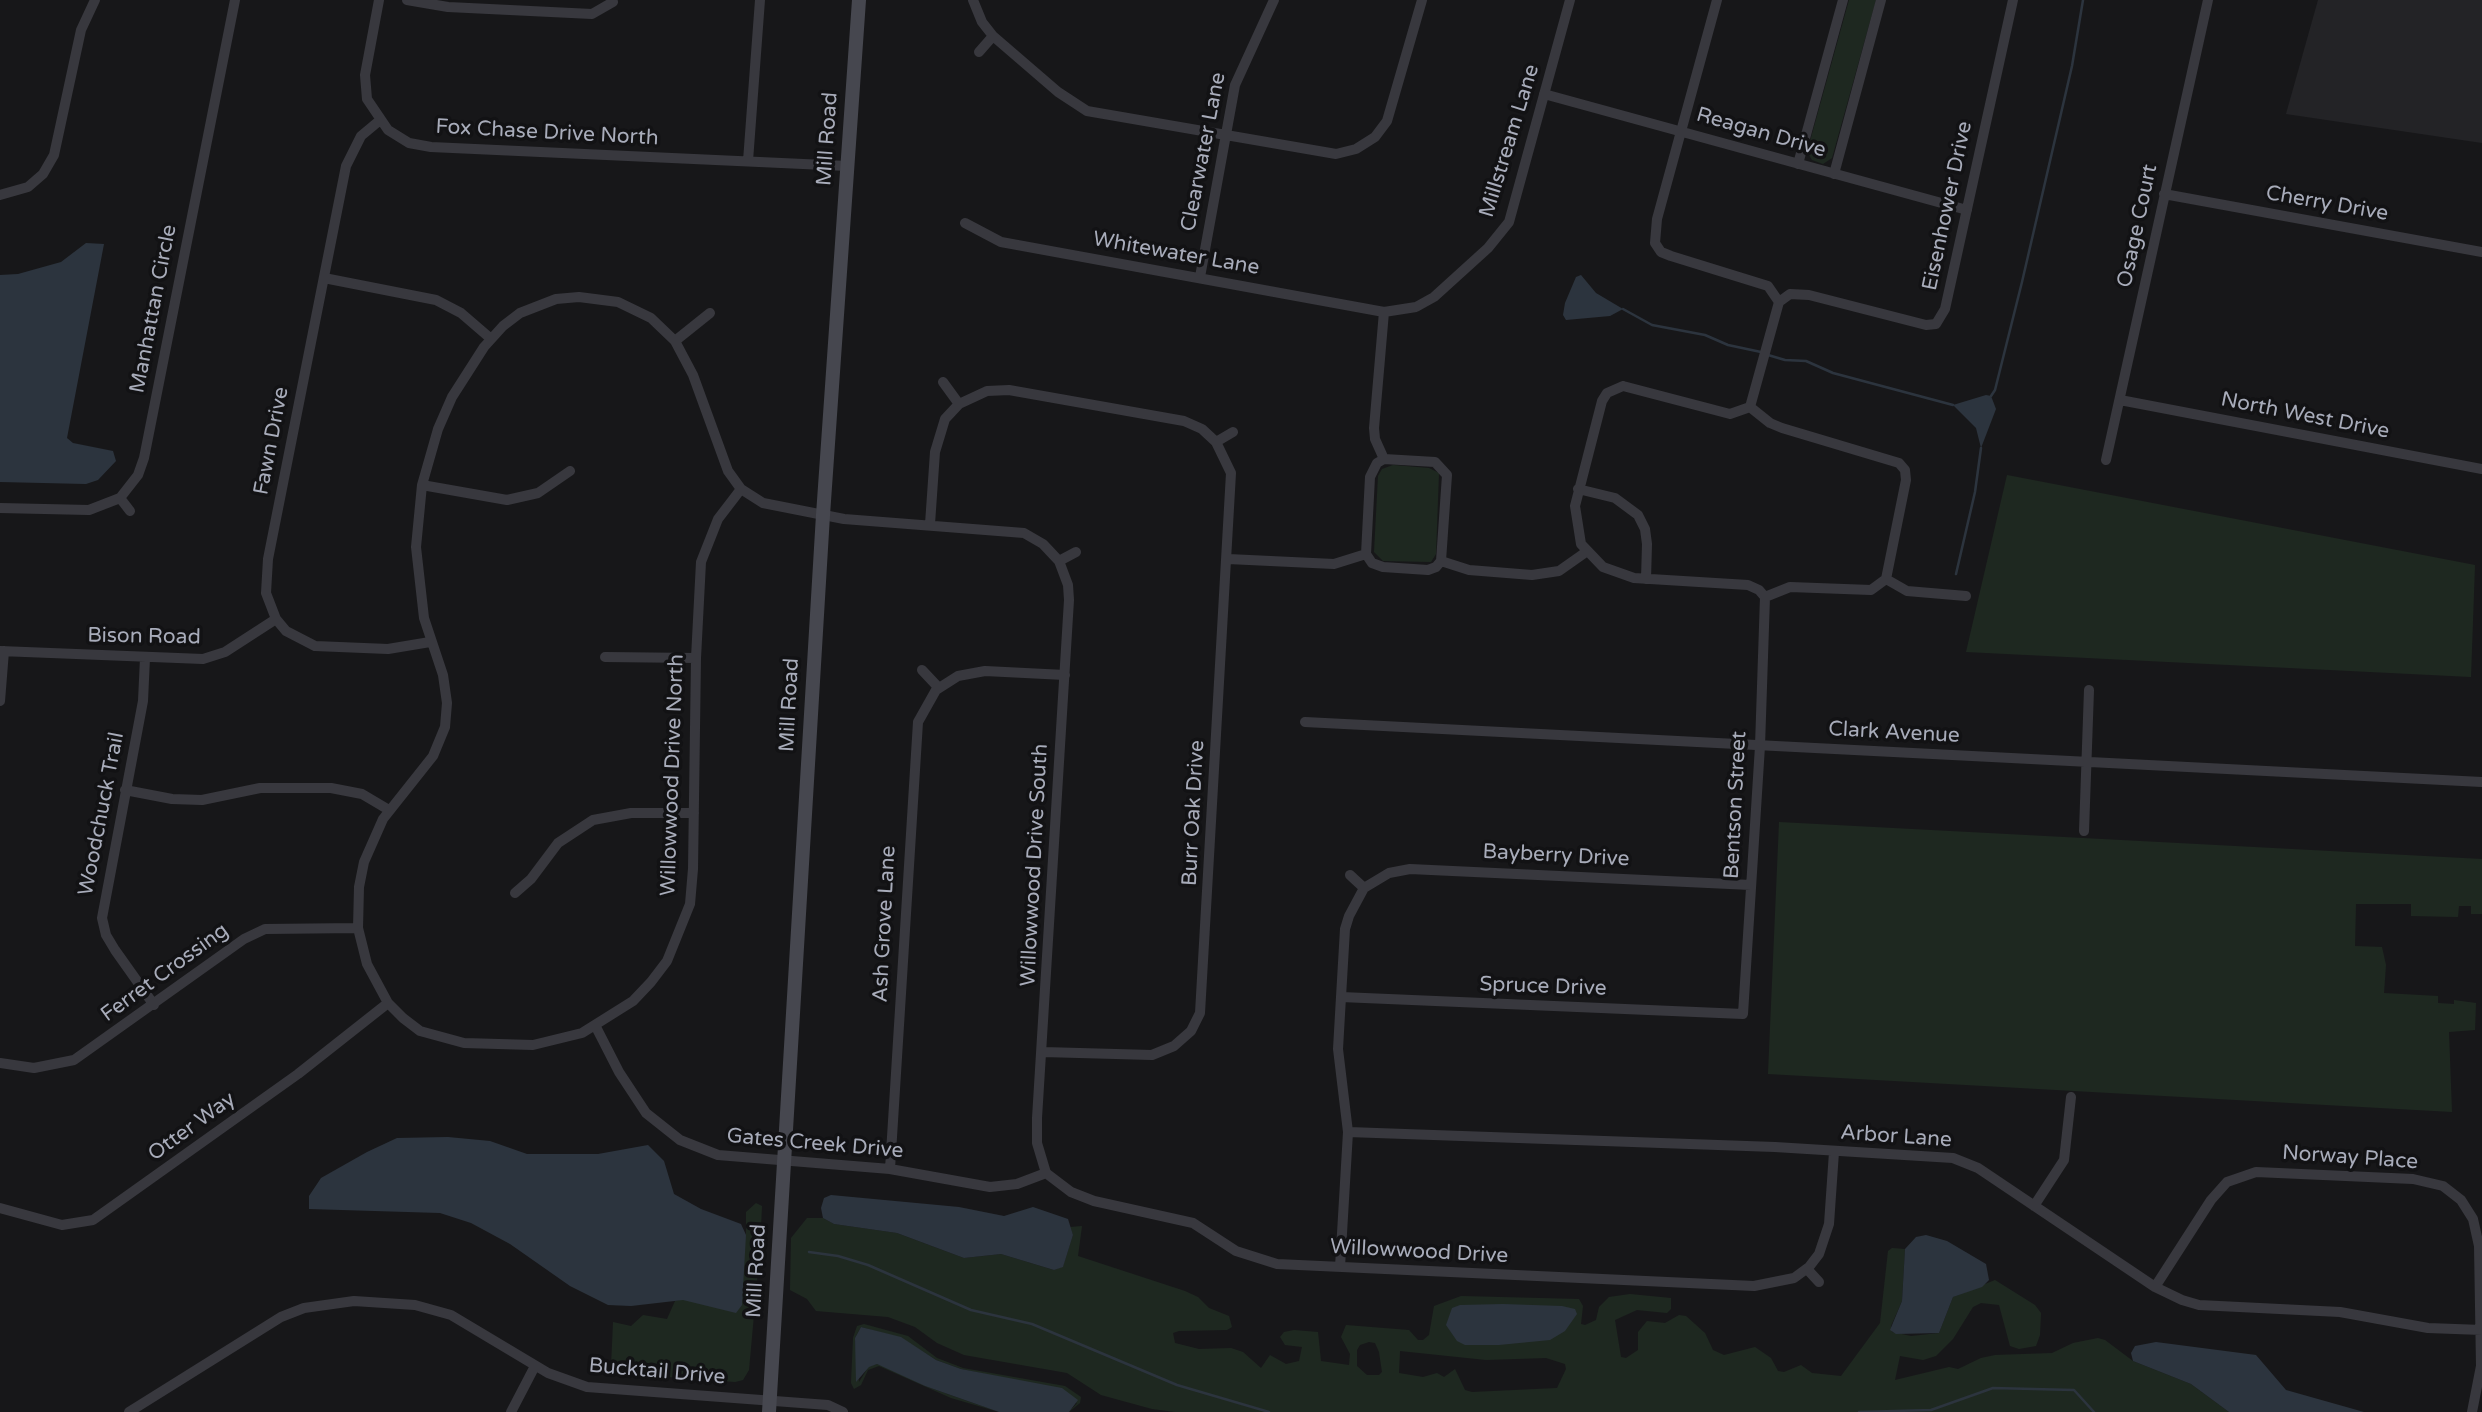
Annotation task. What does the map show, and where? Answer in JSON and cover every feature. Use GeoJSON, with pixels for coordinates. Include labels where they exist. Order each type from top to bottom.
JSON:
{"type":"FeatureCollection","features":[{"type":"Feature","properties":{"kind":"street"},"geometry":{"type":"LineString","coordinates":[[0,195],[28,187],[43,174],[54,155],[81,30],[96,0]]}},
{"type":"Feature","properties":{"kind":"street","name":"Manhattan Circle"},"geometry":{"type":"LineString","coordinates":[[120,498],[138,475],[144,458],[235,0]]}},
{"type":"Feature","properties":{"kind":"street"},"geometry":{"type":"LineString","coordinates":[[379,0],[365,84],[368,99],[379,121]]}},
{"type":"Feature","properties":{"kind":"street"},"geometry":{"type":"LineString","coordinates":[[407,0],[448,7],[592,14],[613,2]]}},
{"type":"Feature","properties":{"kind":"street"},"geometry":{"type":"LineString","coordinates":[[748,161],[760,0]]}},
{"type":"Feature","properties":{"kind":"street","name":"Mill Road"},"geometry":{"type":"LineString","coordinates":[[769,1407],[823,515],[859,0]]}},
{"type":"Feature","properties":{"kind":"street"},"geometry":{"type":"LineString","coordinates":[[973,0],[982,22],[993,36],[1058,92],[1087,111],[1225,138],[1336,154],[1356,149],[1375,137],[1387,121],[1422,0]]}},
{"type":"Feature","properties":{"kind":"street","name":"Clearwater Lane"},"geometry":{"type":"LineString","coordinates":[[1200,277],[1241,67],[1259,37],[1274,0]]}},
{"type":"Feature","properties":{"kind":"street","name":"Millstream Lane"},"geometry":{"type":"LineString","coordinates":[[1384,312],[1416,307],[1433,297],[1499,237],[1509,222],[1570,0]]}},
{"type":"Feature","properties":{"kind":"street"},"geometry":{"type":"LineString","coordinates":[[1717,0],[1655,223],[1655,243],[1661,252],[1671,256],[1769,286],[1779,302],[1750,407]]}},
{"type":"Feature","properties":{"kind":"street"},"geometry":{"type":"LineString","coordinates":[[1798,164],[1843,0]]}},
{"type":"Feature","properties":{"kind":"street"},"geometry":{"type":"LineString","coordinates":[[1834,174],[1881,0]]}},
{"type":"Feature","properties":{"kind":"street","name":"Eisenhower Drive"},"geometry":{"type":"LineString","coordinates":[[1779,302],[1790,294],[1809,295],[1915,323],[1936,324],[1945,309],[2013,0]]}},
{"type":"Feature","properties":{"kind":"street","name":"Osage Court"},"geometry":{"type":"LineString","coordinates":[[2106,460],[2208,0]]}},
{"type":"Feature","properties":{"kind":"street"},"geometry":{"type":"LineString","coordinates":[[979,52],[993,36]]}},
{"type":"Feature","properties":{"kind":"street","name":"Reagan Drive"},"geometry":{"type":"LineString","coordinates":[[1544,94],[1967,210]]}},
{"type":"Feature","properties":{"kind":"street","name":"Fox Chase Drive North"},"geometry":{"type":"LineString","coordinates":[[379,121],[402,141],[424,146],[847,166]]}},
{"type":"Feature","properties":{"kind":"street","name":"Fawn Drive"},"geometry":{"type":"LineString","coordinates":[[276,619],[266,593],[265,576],[346,166],[361,136],[379,121]]}},
{"type":"Feature","properties":{"kind":"street","name":"Cherry Drive"},"geometry":{"type":"LineString","coordinates":[[2164,194],[2482,252]]}},
{"type":"Feature","properties":{"kind":"street","name":"Whitewater Lane"},"geometry":{"type":"LineString","coordinates":[[965,223],[1001,242],[1384,312]]}},
{"type":"Feature","properties":{"kind":"street"},"geometry":{"type":"LineString","coordinates":[[324,278],[442,302],[461,313],[490,338]]}},
{"type":"Feature","properties":{"kind":"street","name":"Willowwood Drive North"},"geometry":{"type":"LineString","coordinates":[[579,297],[618,302],[637,310],[675,341],[694,375],[728,471],[741,489],[718,519],[701,562],[696,659],[691,897],[679,935],[667,961],[651,982],[633,1001],[596,1027],[533,1045],[464,1043],[420,1031],[388,1003],[367,964],[358,928],[359,887],[364,862],[389,810],[433,756],[445,727],[447,703],[443,675],[430,642],[419,586],[416,547],[422,485],[438,429],[452,397],[490,338],[520,313],[538,304],[579,297]]}},
{"type":"Feature","properties":{"kind":"street"},"geometry":{"type":"LineString","coordinates":[[1384,312],[1374,428],[1384,459]]}},
{"type":"Feature","properties":{"kind":"street"},"geometry":{"type":"LineString","coordinates":[[675,341],[710,313]]}},
{"type":"Feature","properties":{"kind":"street"},"geometry":{"type":"LineString","coordinates":[[943,382],[959,404]]}},
{"type":"Feature","properties":{"kind":"street"},"geometry":{"type":"LineString","coordinates":[[1615,387],[1633,388],[1730,414],[1750,407],[1770,424],[1899,463],[1905,470],[1906,480],[1886,579],[1871,590],[1790,587],[1765,597],[1759,590],[1748,585],[1618,575],[1603,568],[1586,552],[1575,521],[1578,489],[1606,393],[1615,387]]}},
{"type":"Feature","properties":{"kind":"street"},"geometry":{"type":"LineString","coordinates":[[930,524],[937,438],[945,419],[959,404],[987,391],[1009,390],[1184,421],[1202,429],[1216,442],[1233,432]]}},
{"type":"Feature","properties":{"kind":"street","name":"North West Drive"},"geometry":{"type":"LineString","coordinates":[[2120,400],[2482,469]]}},
{"type":"Feature","properties":{"kind":"street","name":"Burr Oak Drive"},"geometry":{"type":"LineString","coordinates":[[1043,1052],[1152,1055],[1174,1046],[1191,1031],[1200,1013],[1232,482],[1228,462],[1216,442]]}},
{"type":"Feature","properties":{"kind":"street"},"geometry":{"type":"LineString","coordinates":[[1384,459],[1435,462],[1447,475],[1441,561],[1436,567],[1428,570],[1383,568],[1372,563],[1366,554],[1370,477],[1377,463],[1384,459]]}},
{"type":"Feature","properties":{"kind":"street"},"geometry":{"type":"LineString","coordinates":[[422,485],[507,500],[538,492],[570,471]]}},
{"type":"Feature","properties":{"kind":"street"},"geometry":{"type":"LineString","coordinates":[[741,489],[775,508],[823,515],[1024,533],[1044,544],[1059,561],[1076,552]]}},
{"type":"Feature","properties":{"kind":"street"},"geometry":{"type":"LineString","coordinates":[[1578,489],[1615,498],[1638,515],[1647,544],[1646,579]]}},
{"type":"Feature","properties":{"kind":"street"},"geometry":{"type":"LineString","coordinates":[[0,508],[89,510],[120,498],[130,511]]}},
{"type":"Feature","properties":{"kind":"street"},"geometry":{"type":"LineString","coordinates":[[1441,561],[1482,572],[1546,575],[1559,571],[1586,552]]}},
{"type":"Feature","properties":{"kind":"street"},"geometry":{"type":"LineString","coordinates":[[1228,559],[1334,564],[1366,554]]}},
{"type":"Feature","properties":{"kind":"street","name":"Willowwood Drive South"},"geometry":{"type":"LineString","coordinates":[[1046,1173],[1037,1129],[1069,600],[1068,585],[1059,561]]}},
{"type":"Feature","properties":{"kind":"street"},"geometry":{"type":"LineString","coordinates":[[1886,579],[1907,591],[1966,596]]}},
{"type":"Feature","properties":{"kind":"street","name":"Bentson Street"},"geometry":{"type":"LineString","coordinates":[[1742,1014],[1760,746],[1765,597]]}},
{"type":"Feature","properties":{"kind":"street"},"geometry":{"type":"LineString","coordinates":[[276,619],[286,631],[315,646],[388,649],[430,642]]}},
{"type":"Feature","properties":{"kind":"street","name":"Bison Road"},"geometry":{"type":"LineString","coordinates":[[2,651],[191,660],[215,656],[276,619]]}},
{"type":"Feature","properties":{"kind":"street"},"geometry":{"type":"LineString","coordinates":[[0,701],[2,651]]}},
{"type":"Feature","properties":{"kind":"street"},"geometry":{"type":"LineString","coordinates":[[605,657],[696,659]]}},
{"type":"Feature","properties":{"kind":"street","name":"Woodchuck Trail"},"geometry":{"type":"LineString","coordinates":[[145,658],[143,701],[103,918],[106,935],[154,1005]]}},
{"type":"Feature","properties":{"kind":"street"},"geometry":{"type":"LineString","coordinates":[[922,670],[939,687],[954,677],[973,672],[1065,676]]}},
{"type":"Feature","properties":{"kind":"street","name":"Ash Grove Lane"},"geometry":{"type":"LineString","coordinates":[[890,1169],[916,732],[926,702],[939,687]]}},
{"type":"Feature","properties":{"kind":"street"},"geometry":{"type":"LineString","coordinates":[[2084,831],[2088,690]]}},
{"type":"Feature","properties":{"kind":"street","name":"Clark Avenue"},"geometry":{"type":"LineString","coordinates":[[1305,722],[2482,782]]}},
{"type":"Feature","properties":{"kind":"street"},"geometry":{"type":"LineString","coordinates":[[125,790],[172,799],[202,800],[260,788],[331,788],[362,794],[389,810]]}},
{"type":"Feature","properties":{"kind":"street"},"geometry":{"type":"LineString","coordinates":[[514,893],[531,879],[558,842],[593,820],[631,813],[694,813]]}},
{"type":"Feature","properties":{"kind":"street","name":"Bayberry Drive"},"geometry":{"type":"LineString","coordinates":[[1364,888],[1389,873],[1410,869],[1751,885]]}},
{"type":"Feature","properties":{"kind":"street"},"geometry":{"type":"LineString","coordinates":[[1340,1267],[1349,1132],[1338,1049],[1341,998],[1346,929],[1349,916],[1364,888],[1350,875]]}},
{"type":"Feature","properties":{"kind":"street","name":"Ferret Crossing"},"geometry":{"type":"LineString","coordinates":[[0,1063],[34,1068],[74,1060],[244,939],[265,929],[358,928]]}},
{"type":"Feature","properties":{"kind":"street","name":"Spruce Drive"},"geometry":{"type":"LineString","coordinates":[[1341,998],[1742,1014]]}},
{"type":"Feature","properties":{"kind":"street","name":"Otter Way"},"geometry":{"type":"LineString","coordinates":[[0,1208],[62,1225],[93,1220],[298,1074],[388,1003]]}},
{"type":"Feature","properties":{"kind":"street","name":"Gates Creek Drive"},"geometry":{"type":"LineString","coordinates":[[596,1027],[631,1094],[664,1130],[689,1144],[718,1155],[890,1169],[1000,1187],[1046,1173]]}},
{"type":"Feature","properties":{"kind":"street"},"geometry":{"type":"LineString","coordinates":[[2034,1206],[2064,1160],[2071,1097]]}},
{"type":"Feature","properties":{"kind":"street","name":"Arbor Lane"},"geometry":{"type":"LineString","coordinates":[[1349,1132],[1952,1158],[1978,1168],[2155,1287],[2199,1305],[2331,1311],[2415,1326],[2481,1330]]}},
{"type":"Feature","properties":{"kind":"street"},"geometry":{"type":"LineString","coordinates":[[1819,1282],[1807,1269],[1819,1254],[1829,1224],[1835,1152]]}},
{"type":"Feature","properties":{"kind":"street","name":"Norway Place"},"geometry":{"type":"LineString","coordinates":[[2155,1287],[2211,1200],[2227,1182],[2256,1172],[2413,1179],[2443,1186],[2461,1200],[2473,1219],[2479,1246],[2481,1366],[2472,1412]]}},
{"type":"Feature","properties":{"kind":"street","name":"Willowwood Drive"},"geometry":{"type":"LineString","coordinates":[[1046,1173],[1071,1192],[1094,1201],[1193,1223],[1250,1257],[1277,1264],[1754,1286],[1782,1282],[1807,1269]]}},
{"type":"Feature","properties":{"kind":"street","name":"Bucktail Drive"},"geometry":{"type":"LineString","coordinates":[[134,1411],[281,1317],[329,1302],[396,1303],[433,1308],[465,1321],[535,1366],[565,1381],[610,1391],[769,1407],[828,1405],[843,1412]]}},
{"type":"Feature","properties":{"kind":"street"},"geometry":{"type":"LineString","coordinates":[[511,1412],[535,1366]]}},
{"type":"Feature","properties":{"kind":"shaded area"},"geometry":{"type":"Polygon","coordinates":[[[1849,0],[1876,0],[1832,158],[1823,164],[1812,160],[1807,152],[1849,0]]]}},
{"type":"Feature","properties":{"kind":"shaded area"},"geometry":{"type":"Polygon","coordinates":[[[2318,0],[2482,0],[2482,143],[2286,114],[2318,0]]]}},
{"type":"Feature","properties":{"kind":"shaded area"},"geometry":{"type":"Polygon","coordinates":[[[86,243],[104,244],[67,438],[73,443],[113,451],[116,461],[98,480],[86,484],[0,482],[0,275],[18,274],[61,262],[86,243]]]}},
{"type":"Feature","properties":{"kind":"shaded area"},"geometry":{"type":"Polygon","coordinates":[[[1581,275],[1596,293],[1623,309],[1610,316],[1566,320],[1563,315],[1565,303],[1576,277],[1581,275]]]}},
{"type":"Feature","properties":{"kind":"shaded area"},"geometry":{"type":"Polygon","coordinates":[[[1986,395],[1991,396],[1996,409],[1981,448],[1976,428],[1953,405],[1986,395]]]}},
{"type":"Feature","properties":{"kind":"shaded area"},"geometry":{"type":"Polygon","coordinates":[[[1393,465],[1429,468],[1439,473],[1436,554],[1431,562],[1383,561],[1374,552],[1378,476],[1382,469],[1393,465]]]}},
{"type":"Feature","properties":{"kind":"shaded area"},"geometry":{"type":"Polygon","coordinates":[[[2007,475],[2475,565],[2471,677],[1966,652],[2007,475]]]}},
{"type":"Feature","properties":{"kind":"shaded area"},"geometry":{"type":"Polygon","coordinates":[[[1779,822],[2482,859],[2482,914],[2471,914],[2471,906],[2459,906],[2458,917],[2411,916],[2411,904],[2356,904],[2355,946],[2382,947],[2386,965],[2384,993],[2438,996],[2438,1003],[2454,1004],[2454,1000],[2476,1003],[2475,1030],[2449,1032],[2452,1112],[1768,1074],[1779,822]]]}},
{"type":"Feature","properties":{"kind":"shaded area"},"geometry":{"type":"Polygon","coordinates":[[[448,1137],[490,1141],[527,1154],[598,1154],[648,1145],[664,1161],[674,1194],[701,1209],[741,1224],[746,1235],[742,1305],[736,1313],[683,1300],[631,1306],[608,1305],[570,1286],[510,1244],[471,1223],[440,1213],[309,1209],[309,1196],[321,1178],[367,1152],[397,1138],[448,1137]]]}},
{"type":"Feature","properties":{"kind":"shaded area"},"geometry":{"type":"Polygon","coordinates":[[[831,1195],[959,1207],[1004,1216],[1033,1207],[1068,1219],[1073,1235],[1063,1267],[1054,1270],[1001,1254],[964,1258],[897,1233],[834,1224],[823,1218],[821,1208],[824,1198],[831,1195]]]}},
{"type":"Feature","properties":{"kind":"shaded area"},"geometry":{"type":"Polygon","coordinates":[[[756,1203],[762,1206],[760,1248],[749,1370],[743,1380],[735,1382],[615,1373],[611,1367],[613,1322],[631,1326],[643,1315],[667,1319],[675,1301],[683,1299],[746,1235],[746,1212],[756,1203]]]}},
{"type":"Feature","properties":{"kind":"shaded area"},"geometry":{"type":"Polygon","coordinates":[[[807,1218],[823,1218],[834,1224],[897,1233],[964,1258],[1001,1254],[1054,1270],[1063,1266],[1073,1235],[1070,1227],[1082,1226],[1078,1256],[1185,1291],[1198,1297],[1209,1308],[1229,1316],[1232,1327],[1227,1330],[1179,1331],[1173,1333],[1175,1343],[1199,1349],[1231,1348],[1243,1352],[1261,1368],[1270,1355],[1286,1364],[1299,1361],[1302,1347],[1285,1345],[1280,1337],[1284,1332],[1294,1330],[1318,1332],[1321,1361],[1349,1365],[1350,1354],[1341,1337],[1346,1325],[1409,1330],[1418,1340],[1423,1340],[1429,1335],[1434,1306],[1461,1296],[1579,1299],[1583,1306],[1581,1324],[1585,1325],[1596,1320],[1599,1307],[1609,1297],[1630,1294],[1671,1298],[1671,1309],[1667,1313],[1637,1310],[1615,1320],[1621,1357],[1626,1358],[1638,1350],[1638,1332],[1647,1321],[1665,1323],[1679,1315],[1686,1316],[1705,1333],[1713,1350],[1724,1355],[1755,1347],[1771,1358],[1778,1371],[1784,1372],[1801,1365],[1812,1373],[1841,1376],[1880,1323],[1888,1251],[1892,1248],[1905,1249],[1902,1301],[1891,1326],[1892,1332],[1911,1336],[1939,1333],[1953,1297],[1995,1280],[2035,1305],[2041,1313],[2040,1335],[2036,1346],[2019,1349],[2010,1346],[1999,1305],[1981,1303],[1973,1307],[1953,1339],[1936,1356],[1923,1360],[1900,1356],[1895,1380],[1949,1367],[1958,1369],[1981,1358],[1995,1355],[2052,1353],[2073,1343],[2098,1338],[2105,1340],[2133,1361],[2191,1384],[2229,1412],[1175,1412],[1152,1409],[1101,1395],[1067,1373],[964,1355],[937,1343],[915,1327],[888,1317],[816,1311],[807,1299],[790,1290],[791,1238],[807,1218]],[[1375,1343],[1360,1345],[1357,1350],[1357,1366],[1367,1375],[1379,1375],[1382,1372],[1379,1352],[1375,1343]],[[1400,1351],[1399,1373],[1423,1377],[1437,1373],[1444,1377],[1455,1369],[1465,1390],[1472,1392],[1557,1388],[1566,1369],[1565,1364],[1546,1358],[1486,1360],[1400,1351]]]}},
{"type":"Feature","properties":{"kind":"shaded area"},"geometry":{"type":"Polygon","coordinates":[[[1926,1235],[1947,1241],[1986,1264],[1989,1280],[1982,1287],[1953,1297],[1939,1333],[1896,1334],[1890,1330],[1902,1301],[1905,1249],[1916,1237],[1926,1235]]]}},
{"type":"Feature","properties":{"kind":"shaded area"},"geometry":{"type":"Polygon","coordinates":[[[1460,1305],[1562,1306],[1575,1309],[1577,1314],[1565,1331],[1550,1340],[1499,1345],[1465,1345],[1457,1341],[1446,1325],[1452,1308],[1460,1305]]]}},
{"type":"Feature","properties":{"kind":"shaded area"},"geometry":{"type":"Polygon","coordinates":[[[864,1324],[908,1336],[937,1358],[963,1368],[1065,1386],[1081,1397],[1080,1403],[1069,1412],[1077,1403],[1037,1385],[961,1369],[936,1360],[901,1338],[861,1327],[855,1338],[859,1382],[869,1366],[877,1364],[925,1386],[999,1412],[951,1398],[879,1366],[868,1370],[861,1385],[854,1389],[851,1383],[853,1338],[857,1326],[864,1324]]]}},
{"type":"Feature","properties":{"kind":"shaded area"},"geometry":{"type":"Polygon","coordinates":[[[861,1327],[901,1337],[936,1360],[961,1369],[1062,1388],[1078,1400],[1069,1412],[999,1412],[925,1386],[877,1364],[869,1367],[856,1382],[855,1338],[861,1327]]]}},
{"type":"Feature","properties":{"kind":"shaded area"},"geometry":{"type":"Polygon","coordinates":[[[2156,1342],[2256,1355],[2286,1390],[2364,1412],[2229,1412],[2191,1384],[2133,1361],[2131,1353],[2135,1346],[2156,1342]]]}},
{"type":"Feature","properties":{"kind":"waterway"},"geometry":{"type":"LineString","coordinates":[[1991,396],[1995,390],[2022,282],[2072,66],[2083,0]]}},
{"type":"Feature","properties":{"kind":"waterway"},"geometry":{"type":"LineString","coordinates":[[1623,309],[1652,325],[1705,335],[1728,345],[1761,352]]}},
{"type":"Feature","properties":{"kind":"waterway"},"geometry":{"type":"LineString","coordinates":[[1768,355],[1785,360],[1806,361],[1833,373],[1953,405]]}},
{"type":"Feature","properties":{"kind":"waterway"},"geometry":{"type":"LineString","coordinates":[[1956,574],[1975,492],[1981,448]]}},
{"type":"Feature","properties":{"kind":"waterway"},"geometry":{"type":"LineString","coordinates":[[809,1252],[838,1256],[868,1265],[971,1310],[1032,1324],[1177,1385],[1269,1412]]}},
{"type":"Feature","properties":{"kind":"waterway"},"geometry":{"type":"LineString","coordinates":[[1859,1412],[1931,1410],[1993,1388],[2074,1390],[2094,1412]]}}]}
